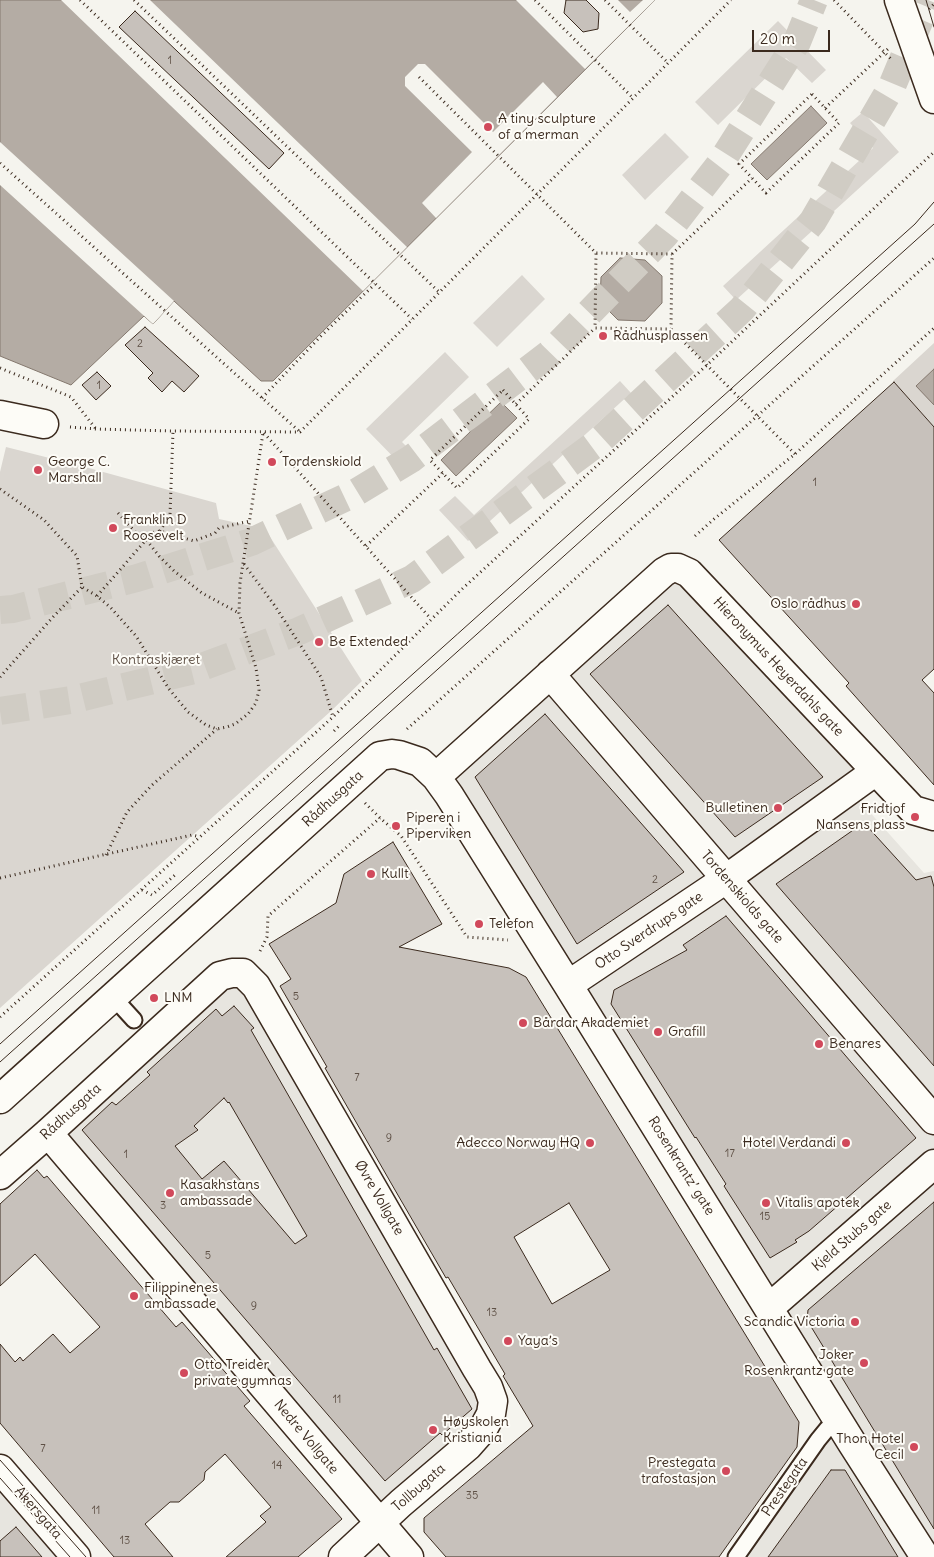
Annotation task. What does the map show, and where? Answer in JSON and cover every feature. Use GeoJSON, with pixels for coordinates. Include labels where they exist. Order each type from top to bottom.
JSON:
{"type":"FeatureCollection","features":[{"type":"Feature","properties":{"kind":"street"},"geometry":{"type":"LineString","coordinates":[[899,0],[934,99]]}},
{"type":"Feature","properties":{"kind":"street"},"geometry":{"type":"LineString","coordinates":[[909,28],[922,43],[934,49]]}},
{"type":"Feature","properties":{"kind":"street"},"geometry":{"type":"LineString","coordinates":[[0,415],[44,424]]}},
{"type":"Feature","properties":{"kind":"street","name":"Hieronymus Heyerdahls gate"},"geometry":{"type":"LineString","coordinates":[[550,674],[664,572],[671,568],[678,568],[689,573],[876,771]]}},
{"type":"Feature","properties":{"kind":"street"},"geometry":{"type":"LineString","coordinates":[[436,777],[550,674]]}},
{"type":"Feature","properties":{"kind":"street","name":"Tordenskiolds gate"},"geometry":{"type":"LineString","coordinates":[[550,674],[934,1120]]}},
{"type":"Feature","properties":{"kind":"street","name":"Rådhusgata"},"geometry":{"type":"LineString","coordinates":[[0,1099],[380,756],[392,754],[411,758],[420,762],[436,777]]}},
{"type":"Feature","properties":{"kind":"street"},"geometry":{"type":"LineString","coordinates":[[876,771],[923,813]]}},
{"type":"Feature","properties":{"kind":"street","name":"Otto Sverdrups gate"},"geometry":{"type":"LineString","coordinates":[[568,985],[726,879],[876,771]]}},
{"type":"Feature","properties":{"kind":"street","name":"Rosenkrantz’ gate"},"geometry":{"type":"LineString","coordinates":[[436,777],[926,1557]]}},
{"type":"Feature","properties":{"kind":"street","name":"Rådhusgata"},"geometry":{"type":"LineString","coordinates":[[0,1175],[220,976],[232,972],[243,973],[256,986]]}},
{"type":"Feature","properties":{"kind":"street","name":"Øvre Vollgate"},"geometry":{"type":"LineString","coordinates":[[256,986],[488,1387],[493,1401],[491,1414]]}},
{"type":"Feature","properties":{"kind":"street","name":"Nedre Vollgate"},"geometry":{"type":"LineString","coordinates":[[48,1133],[409,1557]]}},
{"type":"Feature","properties":{"kind":"street","name":"Kjeld Stubs gate"},"geometry":{"type":"LineString","coordinates":[[769,1308],[934,1164]]}},
{"type":"Feature","properties":{"kind":"street","name":"Tollbugata"},"geometry":{"type":"LineString","coordinates":[[343,1557],[468,1446],[483,1429],[491,1414]]}},
{"type":"Feature","properties":{"kind":"street","name":"Akersgata"},"geometry":{"type":"LineString","coordinates":[[0,1468],[76,1557]]}},
{"type":"Feature","properties":{"kind":"lane"},"geometry":{"type":"LineString","coordinates":[[113,997],[134,1020]]}},
{"type":"Feature","properties":{"kind":"lane","name":"Prestegata"},"geometry":{"type":"LineString","coordinates":[[736,1557],[818,1440],[827,1429],[839,1421]]}},
{"type":"Feature","properties":{"kind":"path"},"geometry":{"type":"LineString","coordinates":[[80,0],[412,319]]}},
{"type":"Feature","properties":{"kind":"path"},"geometry":{"type":"LineString","coordinates":[[134,0],[439,292]]}},
{"type":"Feature","properties":{"kind":"path"},"geometry":{"type":"LineString","coordinates":[[535,0],[633,98]]}},
{"type":"Feature","properties":{"kind":"path"},"geometry":{"type":"LineString","coordinates":[[605,0],[668,63]]}},
{"type":"Feature","properties":{"kind":"path"},"geometry":{"type":"LineString","coordinates":[[0,368],[71,397],[96,429],[300,432],[731,0]]}},
{"type":"Feature","properties":{"kind":"path"},"geometry":{"type":"LineString","coordinates":[[834,0],[897,66]]}},
{"type":"Feature","properties":{"kind":"path"},"geometry":{"type":"LineString","coordinates":[[826,108],[909,28]]}},
{"type":"Feature","properties":{"kind":"path"},"geometry":{"type":"LineString","coordinates":[[419,77],[596,253],[672,254],[752,178]]}},
{"type":"Feature","properties":{"kind":"path"},"geometry":{"type":"LineString","coordinates":[[812,94],[826,108],[839,123],[766,192],[739,164],[812,94]]}},
{"type":"Feature","properties":{"kind":"path"},"geometry":{"type":"LineString","coordinates":[[0,1017],[333,717],[430,619],[707,365],[934,152]]}},
{"type":"Feature","properties":{"kind":"path"},"geometry":{"type":"LineString","coordinates":[[0,163],[300,432]]}},
{"type":"Feature","properties":{"kind":"path"},"geometry":{"type":"LineString","coordinates":[[595,328],[596,253]]}},
{"type":"Feature","properties":{"kind":"path"},"geometry":{"type":"LineString","coordinates":[[671,329],[672,254]]}},
{"type":"Feature","properties":{"kind":"path"},"geometry":{"type":"LineString","coordinates":[[414,722],[934,258]]}},
{"type":"Feature","properties":{"kind":"path"},"geometry":{"type":"LineString","coordinates":[[262,398],[321,336],[375,284]]}},
{"type":"Feature","properties":{"kind":"path"},"geometry":{"type":"LineString","coordinates":[[516,404],[595,328],[671,329],[795,454]]}},
{"type":"Feature","properties":{"kind":"path"},"geometry":{"type":"LineString","coordinates":[[695,536],[795,454],[934,328]]}},
{"type":"Feature","properties":{"kind":"path"},"geometry":{"type":"LineString","coordinates":[[503,390],[530,419],[457,488],[443,473],[430,460],[503,390]]}},
{"type":"Feature","properties":{"kind":"path"},"geometry":{"type":"LineString","coordinates":[[160,531],[170,515],[173,431]]}},
{"type":"Feature","properties":{"kind":"path"},"geometry":{"type":"LineString","coordinates":[[264,432],[430,619]]}},
{"type":"Feature","properties":{"kind":"path"},"geometry":{"type":"LineString","coordinates":[[106,855],[127,812],[152,784],[217,729],[235,724],[242,719],[256,703],[259,690],[256,668],[239,613],[240,583],[264,432]]}},
{"type":"Feature","properties":{"kind":"path"},"geometry":{"type":"LineString","coordinates":[[366,546],[443,473]]}},
{"type":"Feature","properties":{"kind":"path"},"geometry":{"type":"LineString","coordinates":[[0,489],[44,520],[77,556],[82,587],[97,596],[111,608],[136,636],[169,689],[188,712],[206,725],[217,729]]}},
{"type":"Feature","properties":{"kind":"path"},"geometry":{"type":"LineString","coordinates":[[118,513],[137,534],[146,539],[174,571],[202,593],[239,613]]}},
{"type":"Feature","properties":{"kind":"path"},"geometry":{"type":"LineString","coordinates":[[97,596],[151,533],[160,531],[194,541],[215,533],[219,528],[250,521]]}},
{"type":"Feature","properties":{"kind":"path"},"geometry":{"type":"LineString","coordinates":[[243,564],[275,606],[321,678],[333,717]]}},
{"type":"Feature","properties":{"kind":"path"},"geometry":{"type":"LineString","coordinates":[[0,677],[82,587]]}},
{"type":"Feature","properties":{"kind":"path"},"geometry":{"type":"LineString","coordinates":[[334,731],[340,725]]}},
{"type":"Feature","properties":{"kind":"path"},"geometry":{"type":"LineString","coordinates":[[365,802],[401,836],[466,937],[510,940]]}},
{"type":"Feature","properties":{"kind":"path"},"geometry":{"type":"LineString","coordinates":[[260,951],[267,937],[268,916],[380,818]]}},
{"type":"Feature","properties":{"kind":"path"},"geometry":{"type":"LineString","coordinates":[[0,878],[192,835],[201,837]]}},
{"type":"Feature","properties":{"kind":"path"},"geometry":{"type":"LineString","coordinates":[[142,890],[152,894],[174,874]]}},
{"type":"Feature","properties":{"kind":"shaded area"},"geometry":{"type":"Polygon","coordinates":[[[0,0],[655,0],[273,381],[261,381],[174,301],[153,324],[144,316],[71,385],[0,356],[0,0]]]}},
{"type":"Feature","properties":{"kind":"shaded area"},"geometry":{"type":"Polygon","coordinates":[[[811,106],[827,123],[767,180],[751,164],[811,106]]]}},
{"type":"Feature","properties":{"kind":"shaded area"},"geometry":{"type":"Polygon","coordinates":[[[620,258],[645,260],[662,276],[662,303],[645,321],[618,320],[600,302],[601,277],[620,258]]]}},
{"type":"Feature","properties":{"kind":"shaded area"},"geometry":{"type":"Polygon","coordinates":[[[934,369],[934,405],[916,386],[934,369]]]}},
{"type":"Feature","properties":{"kind":"shaded area"},"geometry":{"type":"Polygon","coordinates":[[[501,402],[517,418],[456,476],[441,460],[501,402]]]}},
{"type":"Feature","properties":{"kind":"shaded area"},"geometry":{"type":"Polygon","coordinates":[[[671,568],[876,771],[850,790],[924,873],[934,871],[934,1557],[736,1557],[838,1422],[449,795],[456,760],[671,568]]]}},
{"type":"Feature","properties":{"kind":"shaded area"},"geometry":{"type":"Polygon","coordinates":[[[243,973],[493,1401],[380,1523],[48,1133],[243,973]]]}},
{"type":"Feature","properties":{"kind":"shaded area"},"geometry":{"type":"Polygon","coordinates":[[[0,1469],[78,1557],[0,1557],[0,1469]]]}},
{"type":"Feature","properties":{"kind":"green space"},"geometry":{"type":"Polygon","coordinates":[[[778,21],[826,70],[812,83],[786,58],[718,125],[695,102],[778,21]]]}},
{"type":"Feature","properties":{"kind":"green space"},"geometry":{"type":"Polygon","coordinates":[[[863,112],[899,152],[736,300],[723,286],[873,148],[850,123],[863,112]]]}},
{"type":"Feature","properties":{"kind":"green space"},"geometry":{"type":"Polygon","coordinates":[[[665,133],[689,157],[645,200],[622,175],[665,133]]]}},
{"type":"Feature","properties":{"kind":"green space"},"geometry":{"type":"Polygon","coordinates":[[[522,275],[545,299],[497,347],[473,323],[522,275]]]}},
{"type":"Feature","properties":{"kind":"green space"},"geometry":{"type":"Polygon","coordinates":[[[934,343],[934,427],[893,381],[934,343]]]}},
{"type":"Feature","properties":{"kind":"green space"},"geometry":{"type":"Polygon","coordinates":[[[445,352],[469,377],[402,442],[419,459],[407,471],[366,429],[445,352]]]}},
{"type":"Feature","properties":{"kind":"green space"},"geometry":{"type":"Polygon","coordinates":[[[620,381],[631,393],[468,541],[439,510],[455,496],[474,515],[620,381]]]}},
{"type":"Feature","properties":{"kind":"green space","name":"Kontraskjæret"},"geometry":{"type":"Polygon","coordinates":[[[6,447],[216,503],[219,519],[265,529],[362,681],[0,1008],[0,472],[6,447]]]}},
{"type":"Feature","properties":{"kind":"pier"},"geometry":{"type":"Polygon","coordinates":[[[61,0],[150,0],[407,247],[363,291],[61,0]]]}},
{"type":"Feature","properties":{"kind":"pier"},"geometry":{"type":"Polygon","coordinates":[[[516,0],[618,0],[630,12],[643,0],[655,0],[585,69],[516,0]]]}},
{"type":"Feature","properties":{"kind":"pier"},"geometry":{"type":"Polygon","coordinates":[[[418,64],[425,64],[493,132],[543,82],[557,97],[436,218],[422,203],[472,152],[405,86],[405,77],[418,64]]]}},
{"type":"Feature","properties":{"kind":"pier"},"geometry":{"type":"Polygon","coordinates":[[[0,142],[174,301],[153,324],[0,185],[0,142]]]}},
{"type":"Feature","properties":{"kind":"building"},"geometry":{"type":"Polygon","coordinates":[[[566,0],[586,0],[599,13],[598,29],[583,32],[564,13],[566,0]]]}},
{"type":"Feature","properties":{"kind":"building"},"geometry":{"type":"Polygon","coordinates":[[[135,11],[284,153],[269,169],[119,27],[135,11]]]}},
{"type":"Feature","properties":{"kind":"building"},"geometry":{"type":"Polygon","coordinates":[[[145,327],[199,376],[184,392],[172,381],[162,392],[148,378],[153,373],[125,345],[145,327]]]}},
{"type":"Feature","properties":{"kind":"building"},"geometry":{"type":"Polygon","coordinates":[[[97,372],[111,386],[96,400],[82,385],[97,372]]]}},
{"type":"Feature","properties":{"kind":"building","name":"Oslo rådhus"},"geometry":{"type":"Polygon","coordinates":[[[894,382],[934,427],[934,669],[922,680],[934,693],[934,785],[846,686],[849,683],[719,540],[894,382]]]}},
{"type":"Feature","properties":{"kind":"building"},"geometry":{"type":"Polygon","coordinates":[[[668,605],[823,777],[735,837],[590,674],[668,605]]]}},
{"type":"Feature","properties":{"kind":"building"},"geometry":{"type":"Polygon","coordinates":[[[545,714],[684,872],[577,944],[475,777],[545,714]]]}},
{"type":"Feature","properties":{"kind":"building"},"geometry":{"type":"Polygon","coordinates":[[[866,825],[916,880],[931,876],[934,887],[934,1066],[776,884],[859,826],[861,829],[866,825]]]}},
{"type":"Feature","properties":{"kind":"building"},"geometry":{"type":"Polygon","coordinates":[[[393,842],[442,924],[399,947],[509,968],[526,977],[799,1422],[797,1447],[719,1557],[446,1557],[424,1532],[424,1518],[533,1426],[503,1376],[505,1374],[395,1190],[280,986],[291,979],[269,944],[336,903],[344,874],[393,842]],[[569,1203],[514,1237],[552,1304],[610,1270],[569,1203]]]}},
{"type":"Feature","properties":{"kind":"building"},"geometry":{"type":"Polygon","coordinates":[[[726,916],[916,1138],[809,1231],[795,1240],[797,1242],[770,1258],[724,1186],[726,1184],[611,1004],[614,990],[687,950],[683,945],[726,916]]]}},
{"type":"Feature","properties":{"kind":"building"},"geometry":{"type":"Polygon","coordinates":[[[234,1006],[254,1028],[251,1030],[434,1350],[437,1348],[472,1409],[442,1435],[440,1433],[385,1481],[82,1130],[112,1102],[116,1105],[150,1075],[147,1072],[216,1009],[222,1016],[234,1006]],[[224,1098],[194,1126],[198,1130],[175,1146],[202,1179],[224,1161],[295,1244],[307,1236],[224,1098]]]}},
{"type":"Feature","properties":{"kind":"building"},"geometry":{"type":"Polygon","coordinates":[[[37,1170],[44,1178],[47,1176],[176,1327],[182,1322],[250,1401],[244,1406],[342,1519],[298,1557],[226,1557],[266,1522],[260,1516],[271,1507],[225,1454],[205,1472],[204,1480],[179,1502],[170,1502],[145,1524],[173,1557],[114,1557],[0,1423],[0,1344],[15,1362],[20,1357],[23,1361],[53,1334],[70,1353],[100,1327],[35,1254],[0,1286],[0,1204],[37,1170]]]}},
{"type":"Feature","properties":{"kind":"building"},"geometry":{"type":"Polygon","coordinates":[[[934,1202],[934,1529],[807,1320],[808,1310],[934,1202]]]}},
{"type":"Feature","properties":{"kind":"building"},"geometry":{"type":"Polygon","coordinates":[[[831,1470],[845,1470],[898,1557],[768,1557],[831,1470]]]}},
{"type":"Feature","properties":{"kind":"building"},"geometry":{"type":"Polygon","coordinates":[[[16,1527],[42,1557],[0,1557],[0,1541],[16,1527]]]}},
{"type":"Feature","properties":{"kind":"tunnel"},"geometry":{"type":"LineString","coordinates":[[0,610],[13,609],[137,578],[251,542],[355,493],[411,459],[549,354],[665,235],[720,164],[797,42],[814,0]]}},
{"type":"Feature","properties":{"kind":"tunnel"},"geometry":{"type":"LineString","coordinates":[[0,711],[71,700],[194,670],[299,631],[412,579],[597,443],[742,309],[813,221],[892,86],[928,0]]}},
{"type":"Feature","properties":{"kind":"tram line"},"geometry":{"type":"LineString","coordinates":[[926,0],[934,27]]}},
{"type":"Feature","properties":{"kind":"tram line"},"geometry":{"type":"LineString","coordinates":[[0,1044],[915,224],[934,202]]}},
{"type":"Feature","properties":{"kind":"tram line"},"geometry":{"type":"LineString","coordinates":[[0,1062],[934,224]]}},
{"type":"Feature","properties":{"kind":"tram line"},"geometry":{"type":"LineString","coordinates":[[0,1460],[86,1557]]}},
{"type":"Feature","properties":{"kind":"tram line"},"geometry":{"type":"LineString","coordinates":[[0,1478],[70,1557]]}},
{"type":"Feature","properties":{"kind":"place","name":"A tiny sculpture of a merman"},"geometry":{"type":"Point","coordinates":[488,127]}},
{"type":"Feature","properties":{"kind":"place","name":"Rådhusplassen"},"geometry":{"type":"Point","coordinates":[603,336]}},
{"type":"Feature","properties":{"kind":"place","name":"Tordenskiold"},"geometry":{"type":"Point","coordinates":[272,462]}},
{"type":"Feature","properties":{"kind":"place","name":"George C. Marshall"},"geometry":{"type":"Point","coordinates":[38,470]}},
{"type":"Feature","properties":{"kind":"place","name":"Franklin D Roosevelt"},"geometry":{"type":"Point","coordinates":[113,528]}},
{"type":"Feature","properties":{"kind":"place","name":"Oslo rådhus"},"geometry":{"type":"Point","coordinates":[856,604]}},
{"type":"Feature","properties":{"kind":"place","name":"Be Extended"},"geometry":{"type":"Point","coordinates":[319,642]}},
{"type":"Feature","properties":{"kind":"place","name":"Bulletinen"},"geometry":{"type":"Point","coordinates":[778,808]}},
{"type":"Feature","properties":{"kind":"place","name":"Fridtjof Nansens plass"},"geometry":{"type":"Point","coordinates":[915,817]}},
{"type":"Feature","properties":{"kind":"place","name":"Piperen i Piperviken"},"geometry":{"type":"Point","coordinates":[396,826]}},
{"type":"Feature","properties":{"kind":"place","name":"Kullt"},"geometry":{"type":"Point","coordinates":[371,874]}},
{"type":"Feature","properties":{"kind":"place","name":"Telefon"},"geometry":{"type":"Point","coordinates":[479,924]}},
{"type":"Feature","properties":{"kind":"place","name":"LNM"},"geometry":{"type":"Point","coordinates":[154,998]}},
{"type":"Feature","properties":{"kind":"place","name":"Bårdar Akademiet"},"geometry":{"type":"Point","coordinates":[523,1023]}},
{"type":"Feature","properties":{"kind":"place","name":"Grafill"},"geometry":{"type":"Point","coordinates":[658,1032]}},
{"type":"Feature","properties":{"kind":"place","name":"Benares"},"geometry":{"type":"Point","coordinates":[819,1044]}},
{"type":"Feature","properties":{"kind":"place","name":"Adecco Norway HQ"},"geometry":{"type":"Point","coordinates":[590,1143]}},
{"type":"Feature","properties":{"kind":"place","name":"Hotel Verdandi"},"geometry":{"type":"Point","coordinates":[846,1143]}},
{"type":"Feature","properties":{"kind":"place","name":"Kasakhstans ambassade"},"geometry":{"type":"Point","coordinates":[170,1193]}},
{"type":"Feature","properties":{"kind":"place","name":"Vitalis apotek"},"geometry":{"type":"Point","coordinates":[766,1203]}},
{"type":"Feature","properties":{"kind":"place","name":"Filippinenes ambassade"},"geometry":{"type":"Point","coordinates":[134,1296]}},
{"type":"Feature","properties":{"kind":"place","name":"Scandic Victoria"},"geometry":{"type":"Point","coordinates":[855,1322]}},
{"type":"Feature","properties":{"kind":"place","name":"Yaya’s"},"geometry":{"type":"Point","coordinates":[508,1341]}},
{"type":"Feature","properties":{"kind":"place","name":"Joker Rosenkrantz gate"},"geometry":{"type":"Point","coordinates":[864,1363]}},
{"type":"Feature","properties":{"kind":"place","name":"Otto Treider private gymnas"},"geometry":{"type":"Point","coordinates":[184,1373]}},
{"type":"Feature","properties":{"kind":"place","name":"Høyskolen Kristiania"},"geometry":{"type":"Point","coordinates":[433,1430]}},
{"type":"Feature","properties":{"kind":"place","name":"Thon Hotel Cecil"},"geometry":{"type":"Point","coordinates":[914,1447]}},
{"type":"Feature","properties":{"kind":"place","name":"Prestegata trafostasjon"},"geometry":{"type":"Point","coordinates":[726,1471]}}]}
